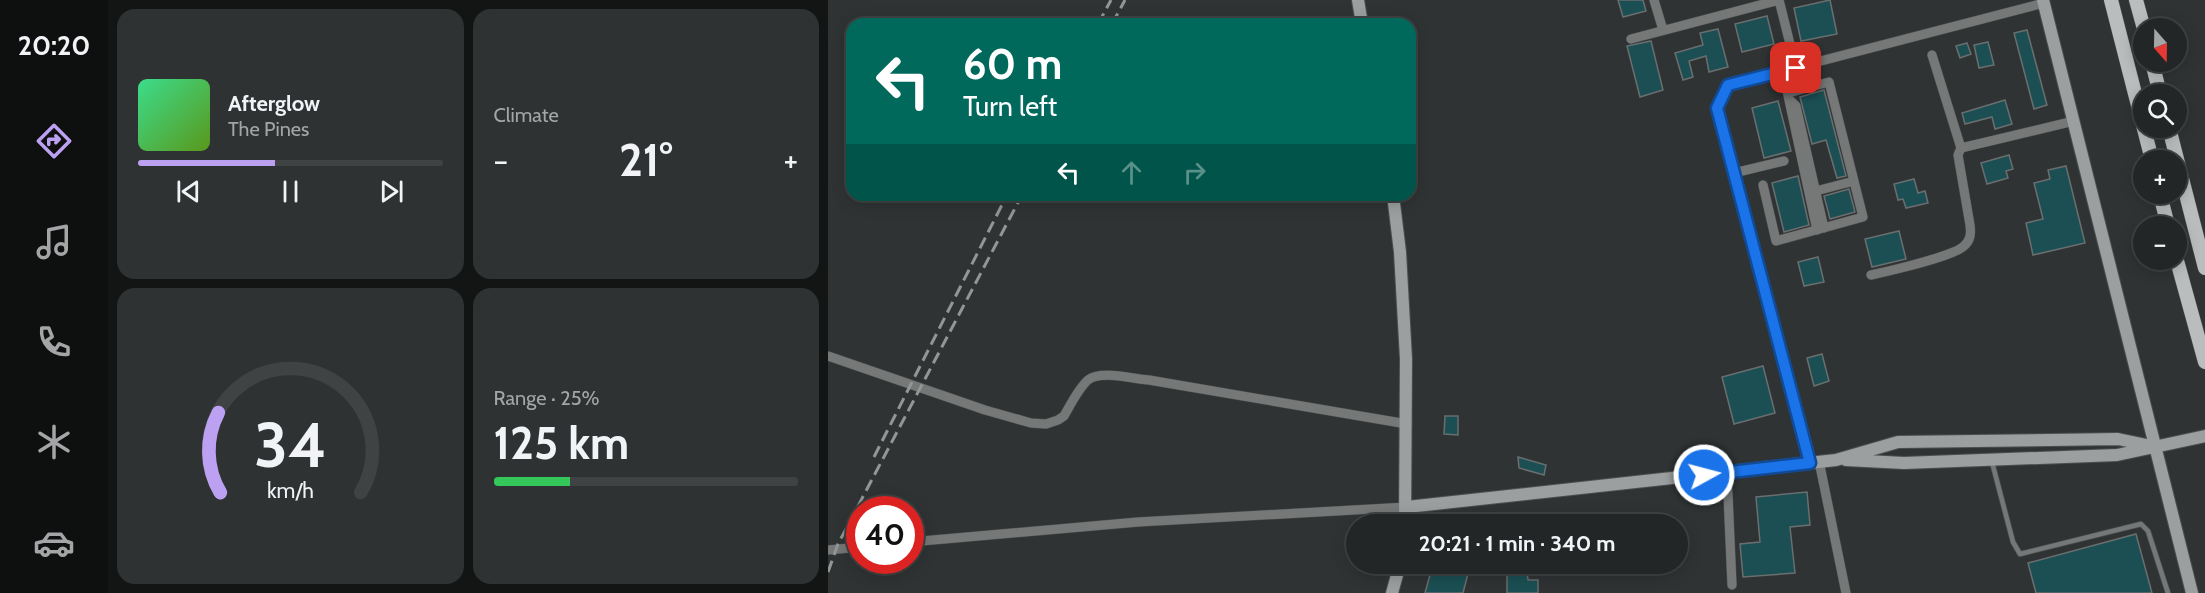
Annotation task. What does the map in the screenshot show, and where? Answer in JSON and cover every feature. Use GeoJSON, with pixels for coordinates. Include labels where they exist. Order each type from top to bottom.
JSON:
{"type":"FeatureCollection","features":[{"type":"Feature","properties":{"kind":"main road"},"geometry":{"type":"LineString","coordinates":[[2111,0],[2149,150]]}},
{"type":"Feature","properties":{"kind":"main road"},"geometry":{"type":"LineString","coordinates":[[2136,0],[2141,18]]}},
{"type":"Feature","properties":{"kind":"main road"},"geometry":{"type":"LineString","coordinates":[[2172,138],[2205,268]]}},
{"type":"Feature","properties":{"kind":"main road"},"geometry":{"type":"LineString","coordinates":[[2180,270],[2205,362]]}},
{"type":"Feature","properties":{"kind":"street"},"geometry":{"type":"LineString","coordinates":[[1358,0],[1361,18]]}},
{"type":"Feature","properties":{"kind":"street"},"geometry":{"type":"LineString","coordinates":[[1654,0],[1663,30]]}},
{"type":"Feature","properties":{"kind":"street"},"geometry":{"type":"LineString","coordinates":[[1631,39],[1779,0],[1796,68]]}},
{"type":"Feature","properties":{"kind":"street"},"geometry":{"type":"LineString","coordinates":[[1846,593],[1815,462],[1717,108],[1728,85],[2043,2],[2192,593]]}},
{"type":"Feature","properties":{"kind":"street"},"geometry":{"type":"LineString","coordinates":[[1871,275],[1958,251],[1969,241],[1971,234],[1958,155],[1961,148],[1932,55]]}},
{"type":"Feature","properties":{"kind":"street"},"geometry":{"type":"LineString","coordinates":[[1782,72],[1789,97],[1789,108],[1821,229]]}},
{"type":"Feature","properties":{"kind":"street"},"geometry":{"type":"LineString","coordinates":[[1762,185],[1776,241],[1863,217],[1829,82],[1789,97]]}},
{"type":"Feature","properties":{"kind":"street"},"geometry":{"type":"LineString","coordinates":[[1789,97],[1796,106],[1816,191],[1821,229]]}},
{"type":"Feature","properties":{"kind":"street"},"geometry":{"type":"LineString","coordinates":[[1961,148],[2074,121]]}},
{"type":"Feature","properties":{"kind":"street"},"geometry":{"type":"LineString","coordinates":[[1734,173],[1784,161]]}},
{"type":"Feature","properties":{"kind":"street"},"geometry":{"type":"LineString","coordinates":[[1816,191],[1854,181]]}},
{"type":"Feature","properties":{"kind":"street"},"geometry":{"type":"LineString","coordinates":[[1394,201],[1400,252],[1406,359],[1407,514]]}},
{"type":"Feature","properties":{"kind":"street"},"geometry":{"type":"LineString","coordinates":[[828,356],[985,410],[1031,423],[1046,424],[1058,420],[1064,416],[1089,380],[1097,376],[1107,376],[1149,380],[1407,424]]}},
{"type":"Feature","properties":{"kind":"street"},"geometry":{"type":"LineString","coordinates":[[1836,459],[1904,463],[2117,455],[2205,436]]}},
{"type":"Feature","properties":{"kind":"street"},"geometry":{"type":"LineString","coordinates":[[924,541],[1138,522],[1407,507],[1815,462],[1836,459],[1898,442],[2118,439],[2156,447]]}},
{"type":"Feature","properties":{"kind":"street"},"geometry":{"type":"LineString","coordinates":[[1727,472],[1732,585]]}},
{"type":"Feature","properties":{"kind":"street"},"geometry":{"type":"LineString","coordinates":[[828,550],[846,548]]}},
{"type":"Feature","properties":{"kind":"street"},"geometry":{"type":"LineString","coordinates":[[1392,593],[1397,574]]}},
{"type":"Feature","properties":{"kind":"lane"},"geometry":{"type":"LineString","coordinates":[[1992,459],[2013,542],[2020,554],[2140,524],[2148,531],[2168,593]]}},
{"type":"Feature","properties":{"kind":"building"},"geometry":{"type":"Polygon","coordinates":[[[1618,0],[1643,0],[1646,11],[1623,17],[1618,0]]]}},
{"type":"Feature","properties":{"kind":"building"},"geometry":{"type":"Polygon","coordinates":[[[1830,0],[1837,34],[1801,41],[1794,8],[1830,0]]]}},
{"type":"Feature","properties":{"kind":"building"},"geometry":{"type":"Polygon","coordinates":[[[1767,16],[1774,44],[1742,52],[1735,24],[1767,16]]]}},
{"type":"Feature","properties":{"kind":"building"},"geometry":{"type":"Polygon","coordinates":[[[1718,29],[1728,67],[1709,72],[1706,56],[1689,61],[1693,77],[1683,80],[1675,53],[1703,45],[1700,33],[1718,29]]]}},
{"type":"Feature","properties":{"kind":"building"},"geometry":{"type":"Polygon","coordinates":[[[2027,30],[2047,105],[2034,109],[2014,33],[2027,30]]]}},
{"type":"Feature","properties":{"kind":"building"},"geometry":{"type":"Polygon","coordinates":[[[1651,41],[1663,90],[1640,97],[1627,46],[1651,41]]]}},
{"type":"Feature","properties":{"kind":"building"},"geometry":{"type":"Polygon","coordinates":[[[1988,42],[1994,65],[1979,68],[1974,45],[1988,42]]]}},
{"type":"Feature","properties":{"kind":"building"},"geometry":{"type":"Polygon","coordinates":[[[1967,43],[1971,54],[1960,58],[1956,46],[1967,43]]]}},
{"type":"Feature","properties":{"kind":"building"},"geometry":{"type":"Polygon","coordinates":[[[1824,90],[1846,176],[1837,178],[1826,140],[1812,144],[1800,97],[1824,90]]]}},
{"type":"Feature","properties":{"kind":"building"},"geometry":{"type":"Polygon","coordinates":[[[2005,100],[2012,124],[1995,129],[1992,117],[1965,124],[1962,113],[2005,100]]]}},
{"type":"Feature","properties":{"kind":"building"},"geometry":{"type":"Polygon","coordinates":[[[1778,101],[1791,151],[1764,158],[1752,108],[1778,101]]]}},
{"type":"Feature","properties":{"kind":"building"},"geometry":{"type":"Polygon","coordinates":[[[2009,155],[2013,169],[2006,171],[2008,178],[1987,184],[1981,163],[2009,155]]]}},
{"type":"Feature","properties":{"kind":"building"},"geometry":{"type":"Polygon","coordinates":[[[2066,166],[2085,243],[2033,255],[2026,223],[2043,219],[2034,183],[2050,179],[2048,170],[2066,166]]]}},
{"type":"Feature","properties":{"kind":"building"},"geometry":{"type":"Polygon","coordinates":[[[1798,176],[1809,225],[1784,232],[1772,183],[1798,176]]]}},
{"type":"Feature","properties":{"kind":"building"},"geometry":{"type":"Polygon","coordinates":[[[1914,179],[1918,193],[1925,191],[1928,203],[1906,208],[1903,199],[1898,200],[1894,184],[1914,179]]]}},
{"type":"Feature","properties":{"kind":"building"},"geometry":{"type":"Polygon","coordinates":[[[1849,189],[1855,212],[1830,219],[1824,196],[1849,189]]]}},
{"type":"Feature","properties":{"kind":"building"},"geometry":{"type":"Polygon","coordinates":[[[1899,231],[1906,259],[1872,267],[1865,239],[1899,231]]]}},
{"type":"Feature","properties":{"kind":"building"},"geometry":{"type":"Polygon","coordinates":[[[1818,257],[1824,282],[1804,286],[1798,262],[1818,257]]]}},
{"type":"Feature","properties":{"kind":"building"},"geometry":{"type":"Polygon","coordinates":[[[1822,354],[1829,381],[1814,386],[1807,358],[1822,354]]]}},
{"type":"Feature","properties":{"kind":"building"},"geometry":{"type":"Polygon","coordinates":[[[1763,366],[1775,413],[1734,424],[1722,377],[1763,366]]]}},
{"type":"Feature","properties":{"kind":"building"},"geometry":{"type":"Polygon","coordinates":[[[1445,416],[1458,416],[1458,435],[1444,434],[1445,416]]]}},
{"type":"Feature","properties":{"kind":"building"},"geometry":{"type":"Polygon","coordinates":[[[1518,457],[1546,465],[1544,475],[1519,468],[1518,457]]]}},
{"type":"Feature","properties":{"kind":"building"},"geometry":{"type":"Polygon","coordinates":[[[1807,492],[1810,525],[1790,527],[1795,573],[1743,577],[1740,544],[1760,542],[1756,497],[1807,492]]]}},
{"type":"Feature","properties":{"kind":"building"},"geometry":{"type":"Polygon","coordinates":[[[2136,534],[2152,593],[2036,593],[2028,563],[2136,534]]]}},
{"type":"Feature","properties":{"kind":"building"},"geometry":{"type":"Polygon","coordinates":[[[1430,574],[1468,574],[1463,593],[1425,593],[1430,574]]]}},
{"type":"Feature","properties":{"kind":"building"},"geometry":{"type":"Polygon","coordinates":[[[1507,574],[1527,574],[1528,580],[1538,580],[1538,593],[1507,593],[1507,574]]]}},
{"type":"Feature","properties":{"kind":"railway"},"geometry":{"type":"LineString","coordinates":[[1101,18],[1111,0]]}},
{"type":"Feature","properties":{"kind":"railway"},"geometry":{"type":"LineString","coordinates":[[1115,18],[1125,0]]}},
{"type":"Feature","properties":{"kind":"railway"},"geometry":{"type":"LineString","coordinates":[[874,457],[1004,201]]}},
{"type":"Feature","properties":{"kind":"railway"},"geometry":{"type":"LineString","coordinates":[[828,572],[838,544],[1019,201]]}},
{"type":"Feature","properties":{"kind":"route"},"geometry":{"type":"LineString","coordinates":[[1704,475],[1810,463],[1717,108],[1728,85],[1796,68]]}}]}
